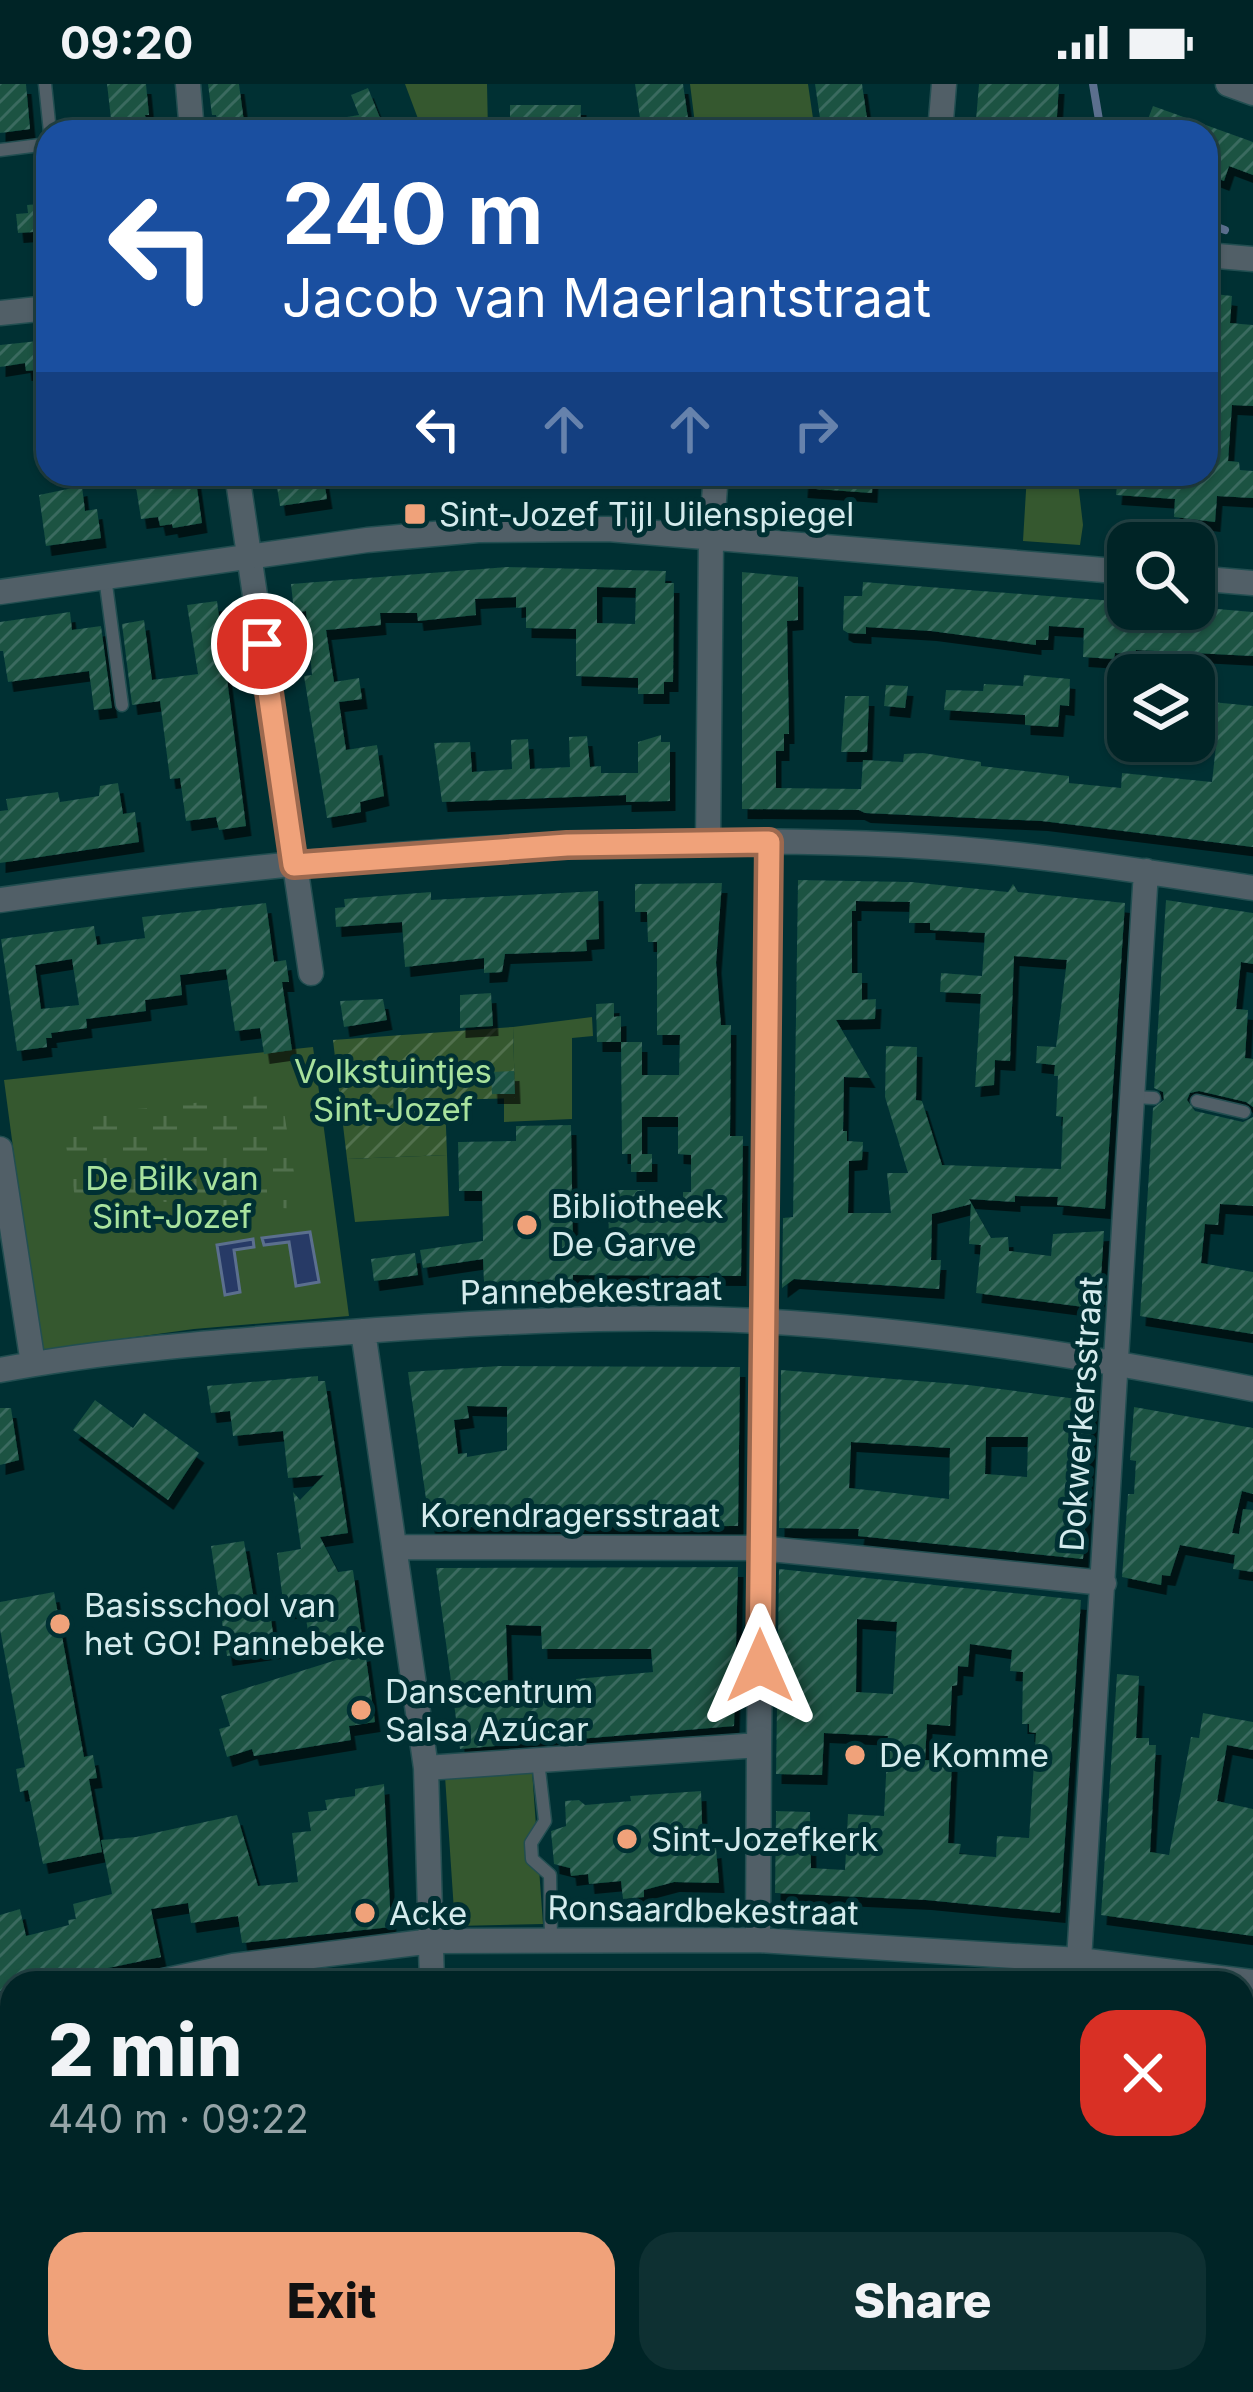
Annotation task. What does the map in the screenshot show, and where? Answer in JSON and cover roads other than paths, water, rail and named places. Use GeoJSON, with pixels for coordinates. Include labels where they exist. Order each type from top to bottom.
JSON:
{"type":"FeatureCollection","features":[{"type":"Feature","properties":{"kind":"street"},"geometry":{"type":"LineString","coordinates":[[188,84],[191,120]]}},
{"type":"Feature","properties":{"kind":"street"},"geometry":{"type":"LineString","coordinates":[[941,120],[944,84]]}},
{"type":"Feature","properties":{"kind":"street"},"geometry":{"type":"LineString","coordinates":[[1228,84],[1253,93]]}},
{"type":"Feature","properties":{"kind":"street"},"geometry":{"type":"LineString","coordinates":[[1218,256],[1253,259]]}},
{"type":"Feature","properties":{"kind":"street"},"geometry":{"type":"LineString","coordinates":[[0,313],[36,309]]}},
{"type":"Feature","properties":{"kind":"street"},"geometry":{"type":"LineString","coordinates":[[239,486],[311,973]]}},
{"type":"Feature","properties":{"kind":"street"},"geometry":{"type":"LineString","coordinates":[[708,844],[715,486]]}},
{"type":"Feature","properties":{"kind":"street"},"geometry":{"type":"LineString","coordinates":[[0,592],[389,537],[478,530],[608,529],[1107,570]]}},
{"type":"Feature","properties":{"kind":"street"},"geometry":{"type":"LineString","coordinates":[[1215,580],[1253,583]]}},
{"type":"Feature","properties":{"kind":"street"},"geometry":{"type":"LineString","coordinates":[[758,1940],[769,842]]}},
{"type":"Feature","properties":{"kind":"street"},"geometry":{"type":"LineString","coordinates":[[0,901],[163,876],[294,865],[567,845],[769,842],[902,845],[1253,888]]}},
{"type":"Feature","properties":{"kind":"street","name":"Dokwerkersstraat"},"geometry":{"type":"LineString","coordinates":[[1078,1960],[1117,1362],[1143,1098],[1146,872]]}},
{"type":"Feature","properties":{"kind":"street"},"geometry":{"type":"LineString","coordinates":[[0,1149],[33,1364]]}},
{"type":"Feature","properties":{"kind":"street","name":"Pannebekestraat"},"geometry":{"type":"LineString","coordinates":[[0,1370],[224,1342],[506,1320],[764,1322],[931,1336],[1117,1362],[1253,1389]]}},
{"type":"Feature","properties":{"kind":"street"},"geometry":{"type":"LineString","coordinates":[[363,1331],[426,1768],[433,1971]]}},
{"type":"Feature","properties":{"kind":"street","name":"Korendragersstraat"},"geometry":{"type":"LineString","coordinates":[[394,1547],[760,1548],[1103,1582]]}},
{"type":"Feature","properties":{"kind":"street"},"geometry":{"type":"LineString","coordinates":[[426,1768],[759,1744]]}},
{"type":"Feature","properties":{"kind":"street","name":"Ronsaardbekestraat"},"geometry":{"type":"LineString","coordinates":[[210,1971],[432,1941],[758,1940],[1078,1960],[1166,1971]]}},
{"type":"Feature","properties":{"kind":"lane"},"geometry":{"type":"LineString","coordinates":[[45,84],[49,120]]}},
{"type":"Feature","properties":{"kind":"lane"},"geometry":{"type":"LineString","coordinates":[[0,149],[36,145]]}},
{"type":"Feature","properties":{"kind":"lane"},"geometry":{"type":"LineString","coordinates":[[104,577],[122,705]]}},
{"type":"Feature","properties":{"kind":"lane"},"geometry":{"type":"LineString","coordinates":[[1197,1102],[1244,1112]]}},
{"type":"Feature","properties":{"kind":"lane"},"geometry":{"type":"LineString","coordinates":[[538,1761],[545,1821],[532,1844],[532,1859],[550,1875],[551,1941]]}},
{"type":"Feature","properties":{"kind":"water"},"geometry":{"type":"Polygon","coordinates":[[[310,1232],[319,1282],[296,1286],[289,1242],[264,1245],[262,1238],[310,1232]]]}},
{"type":"Feature","properties":{"kind":"water"},"geometry":{"type":"Polygon","coordinates":[[[253,1239],[254,1247],[234,1250],[240,1292],[225,1295],[217,1245],[253,1239]]]}},
{"type":"Feature","properties":{"kind":"waterway"},"geometry":{"type":"LineString","coordinates":[[1093,84],[1099,120]]}},
{"type":"Feature","properties":{"kind":"waterway"},"geometry":{"type":"LineString","coordinates":[[1218,227],[1225,230]]}},
{"type":"Feature","properties":{"kind":"place","name":"Sint-Jozef Tijl Uilenspiegel"},"geometry":{"type":"Point","coordinates":[415,514]}},
{"type":"Feature","properties":{"kind":"place","name":"Bibliotheek De Garve"},"geometry":{"type":"Point","coordinates":[527,1225]}},
{"type":"Feature","properties":{"kind":"place","name":"Basisschool van het GO! Pannebeke"},"geometry":{"type":"Point","coordinates":[60,1624]}},
{"type":"Feature","properties":{"kind":"place","name":"Danscentrum Salsa Azúcar"},"geometry":{"type":"Point","coordinates":[361,1710]}},
{"type":"Feature","properties":{"kind":"place","name":"De Komme"},"geometry":{"type":"Point","coordinates":[855,1755]}},
{"type":"Feature","properties":{"kind":"place","name":"Sint-Jozefkerk"},"geometry":{"type":"Point","coordinates":[627,1839]}},
{"type":"Feature","properties":{"kind":"place","name":"Acke"},"geometry":{"type":"Point","coordinates":[365,1913]}},
{"type":"Feature","properties":{"kind":"park label","name":"Volkstuintjes Sint-Jozef"},"geometry":{"type":"Point","coordinates":[393,1090]}},
{"type":"Feature","properties":{"kind":"park label","name":"De Bilk van Sint-Jozef"},"geometry":{"type":"Point","coordinates":[172,1197]}}]}
